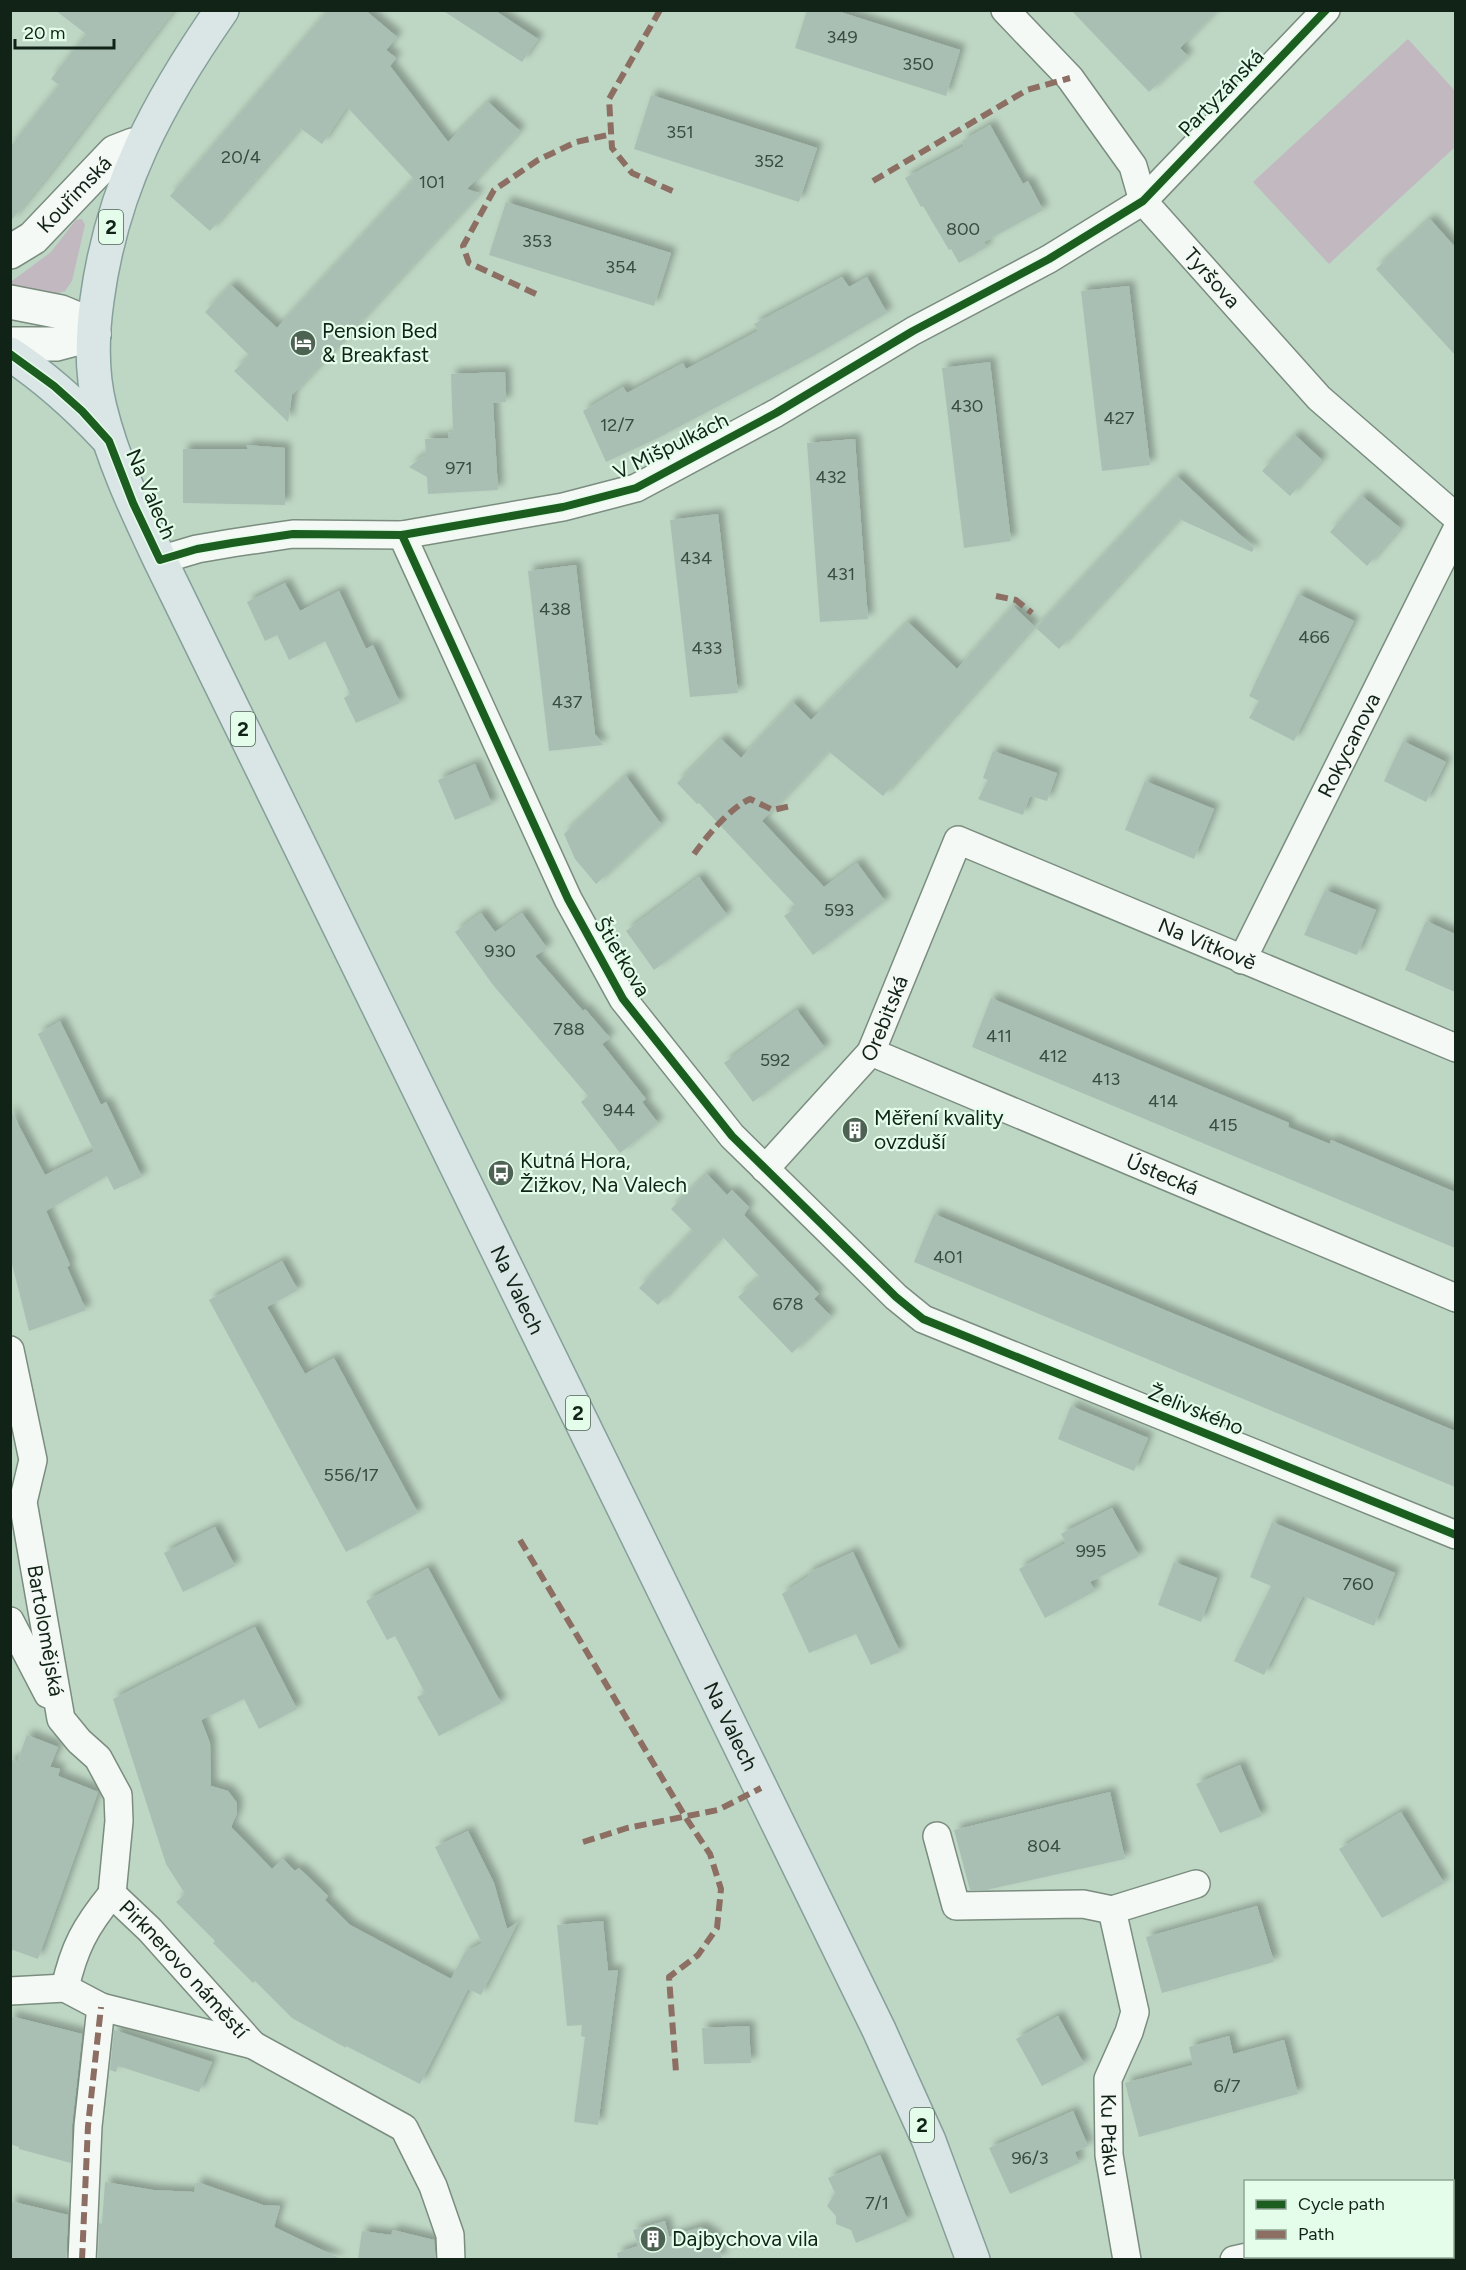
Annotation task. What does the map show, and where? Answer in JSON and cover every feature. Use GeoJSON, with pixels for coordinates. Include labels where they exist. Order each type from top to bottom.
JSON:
{"type":"FeatureCollection","features":[{"type":"Feature","properties":{"kind":"main road","name":"Kouřimská"},"geometry":{"type":"LineString","coordinates":[[95,323],[104,255],[129,172],[161,105],[222,10]]}},
{"type":"Feature","properties":{"kind":"main road","name":"Na Valech"},"geometry":{"type":"LineString","coordinates":[[95,323],[95,381],[109,441],[133,503],[879,2030],[929,2141],[973,2259]]}},
{"type":"Feature","properties":{"kind":"main road"},"geometry":{"type":"LineString","coordinates":[[10,354],[54,386],[82,411],[109,441]]}},
{"type":"Feature","properties":{"kind":"street","name":"Tyršova"},"geometry":{"type":"LineString","coordinates":[[1005,10],[1070,78],[1133,166],[1143,201],[1319,398],[1455,517]]}},
{"type":"Feature","properties":{"kind":"street","name":"Partyzánská"},"geometry":{"type":"LineString","coordinates":[[1143,201],[1326,10]]}},
{"type":"Feature","properties":{"kind":"street","name":"Kouřimská"},"geometry":{"type":"LineString","coordinates":[[10,252],[33,238],[115,152],[133,145],[141,145]]}},
{"type":"Feature","properties":{"kind":"street","name":"V Mišpulkách"},"geometry":{"type":"LineString","coordinates":[[160,560],[198,549],[293,534],[402,535],[563,507],[636,488],[776,413],[913,331],[1049,259],[1143,201]]}},
{"type":"Feature","properties":{"kind":"street"},"geometry":{"type":"LineString","coordinates":[[10,302],[67,314],[95,323]]}},
{"type":"Feature","properties":{"kind":"street"},"geometry":{"type":"LineString","coordinates":[[10,344],[56,344],[95,323]]}},
{"type":"Feature","properties":{"kind":"street","name":"Rokycanova"},"geometry":{"type":"LineString","coordinates":[[1242,960],[1455,531]]}},
{"type":"Feature","properties":{"kind":"street","name":"Štietkova"},"geometry":{"type":"LineString","coordinates":[[402,535],[568,899],[623,999],[732,1136],[896,1297],[923,1319]]}},
{"type":"Feature","properties":{"kind":"street","name":"Na Vítkově"},"geometry":{"type":"LineString","coordinates":[[958,840],[1455,1048]]}},
{"type":"Feature","properties":{"kind":"street","name":"Orebitská"},"geometry":{"type":"LineString","coordinates":[[765,1169],[871,1052],[958,840]]}},
{"type":"Feature","properties":{"kind":"street","name":"Ústecká"},"geometry":{"type":"LineString","coordinates":[[871,1052],[1455,1298]]}},
{"type":"Feature","properties":{"kind":"street","name":"Želivského"},"geometry":{"type":"LineString","coordinates":[[923,1319],[1455,1535]]}},
{"type":"Feature","properties":{"kind":"street","name":"Bartolomějská"},"geometry":{"type":"LineString","coordinates":[[10,1350],[33,1460],[17,1506],[61,1719],[79,1741],[98,1758],[118,1795],[119,1821],[112,1894]]}},
{"type":"Feature","properties":{"kind":"street"},"geometry":{"type":"LineString","coordinates":[[10,1621],[61,1719]]}},
{"type":"Feature","properties":{"kind":"street"},"geometry":{"type":"LineString","coordinates":[[937,1836],[956,1906],[1083,1904],[1112,1910],[1196,1884]]}},
{"type":"Feature","properties":{"kind":"street","name":"Pirknerovo náměstí"},"geometry":{"type":"LineString","coordinates":[[253,2045],[157,1938],[112,1894],[90,1921],[71,1957],[65,1988],[101,2007],[253,2045],[404,2128],[433,2186],[450,2235],[451,2259]]}},
{"type":"Feature","properties":{"kind":"street","name":"Ku Ptáku"},"geometry":{"type":"LineString","coordinates":[[1112,1910],[1135,2012],[1126,2041],[1108,2079],[1108,2144],[1127,2259]]}},
{"type":"Feature","properties":{"kind":"street"},"geometry":{"type":"LineString","coordinates":[[10,1991],[65,1988]]}},
{"type":"Feature","properties":{"kind":"street"},"geometry":{"type":"LineString","coordinates":[[82,2259],[88,2126],[101,2007]]}},
{"type":"Feature","properties":{"kind":"shaded area"},"geometry":{"type":"Polygon","coordinates":[[[1408,39],[1455,91],[1455,147],[1329,264],[1253,182],[1408,39]]]}},
{"type":"Feature","properties":{"kind":"shaded area"},"geometry":{"type":"Polygon","coordinates":[[[82,219],[85,225],[72,281],[65,291],[52,295],[14,289],[11,285],[12,281],[51,252],[76,220],[82,219]]]}},
{"type":"Feature","properties":{"kind":"building"},"geometry":{"type":"Polygon","coordinates":[[[55,10],[174,10],[10,222],[10,147],[59,85],[51,79],[86,34],[55,10]]]}},
{"type":"Feature","properties":{"kind":"building"},"geometry":{"type":"Polygon","coordinates":[[[328,10],[365,10],[397,37],[386,50],[396,58],[390,66],[448,142],[488,102],[520,131],[467,189],[479,193],[292,395],[288,422],[234,371],[250,356],[205,312],[231,285],[277,328],[414,179],[347,107],[322,144],[300,128],[210,231],[170,196],[328,10]]]}},
{"type":"Feature","properties":{"kind":"building"},"geometry":{"type":"Polygon","coordinates":[[[442,10],[494,10],[538,39],[522,62],[442,10]]]}},
{"type":"Feature","properties":{"kind":"building"},"geometry":{"type":"Polygon","coordinates":[[[807,10],[834,10],[960,50],[946,96],[795,48],[807,10]]]}},
{"type":"Feature","properties":{"kind":"building"},"geometry":{"type":"Polygon","coordinates":[[[1071,10],[1217,10],[1180,48],[1188,56],[1149,92],[1071,10]]]}},
{"type":"Feature","properties":{"kind":"building"},"geometry":{"type":"Polygon","coordinates":[[[651,95],[817,148],[799,202],[634,149],[651,95]]]}},
{"type":"Feature","properties":{"kind":"building"},"geometry":{"type":"Polygon","coordinates":[[[990,125],[1023,184],[1028,181],[1043,210],[984,242],[987,247],[959,263],[923,206],[921,207],[905,178],[964,146],[962,141],[990,125]]]}},
{"type":"Feature","properties":{"kind":"building"},"geometry":{"type":"Polygon","coordinates":[[[506,202],[671,253],[654,306],[489,255],[506,202]]]}},
{"type":"Feature","properties":{"kind":"building"},"geometry":{"type":"Polygon","coordinates":[[[1430,219],[1455,247],[1455,355],[1376,269],[1430,219]]]}},
{"type":"Feature","properties":{"kind":"building"},"geometry":{"type":"Polygon","coordinates":[[[842,277],[849,287],[867,277],[887,313],[815,355],[654,440],[606,462],[583,411],[623,387],[627,393],[683,363],[686,369],[758,331],[754,324],[842,277]]]}},
{"type":"Feature","properties":{"kind":"building"},"geometry":{"type":"Polygon","coordinates":[[[1129,286],[1150,465],[1102,471],[1081,291],[1129,286]]]}},
{"type":"Feature","properties":{"kind":"building"},"geometry":{"type":"Polygon","coordinates":[[[990,362],[1011,541],[964,548],[942,368],[990,362]]]}},
{"type":"Feature","properties":{"kind":"building"},"geometry":{"type":"Polygon","coordinates":[[[505,372],[506,402],[493,403],[498,490],[428,494],[427,477],[409,467],[426,454],[425,439],[449,438],[448,433],[453,432],[451,374],[505,372]]]}},
{"type":"Feature","properties":{"kind":"building"},"geometry":{"type":"Polygon","coordinates":[[[1295,435],[1322,460],[1290,496],[1262,471],[1295,435]]]}},
{"type":"Feature","properties":{"kind":"building"},"geometry":{"type":"Polygon","coordinates":[[[855,439],[868,619],[820,622],[807,443],[855,439]]]}},
{"type":"Feature","properties":{"kind":"building"},"geometry":{"type":"Polygon","coordinates":[[[246,445],[285,448],[285,505],[183,503],[183,449],[248,449],[246,445]]]}},
{"type":"Feature","properties":{"kind":"building"},"geometry":{"type":"Polygon","coordinates":[[[1177,476],[1254,548],[1252,552],[1179,519],[1059,649],[1036,628],[1177,476]]]}},
{"type":"Feature","properties":{"kind":"building"},"geometry":{"type":"Polygon","coordinates":[[[1362,496],[1400,528],[1367,566],[1330,532],[1362,496]]]}},
{"type":"Feature","properties":{"kind":"building"},"geometry":{"type":"Polygon","coordinates":[[[718,514],[738,693],[690,697],[670,520],[718,514]]]}},
{"type":"Feature","properties":{"kind":"building"},"geometry":{"type":"Polygon","coordinates":[[[576,565],[595,734],[603,745],[549,751],[528,571],[576,565]]]}},
{"type":"Feature","properties":{"kind":"building"},"geometry":{"type":"Polygon","coordinates":[[[285,583],[300,611],[339,591],[366,649],[373,645],[400,703],[356,723],[344,698],[350,694],[325,641],[289,660],[277,635],[265,641],[247,602],[285,583]]]}},
{"type":"Feature","properties":{"kind":"building"},"geometry":{"type":"Polygon","coordinates":[[[1298,594],[1354,621],[1294,741],[1249,718],[1259,701],[1249,696],[1298,594]]]}},
{"type":"Feature","properties":{"kind":"building"},"geometry":{"type":"Polygon","coordinates":[[[1013,606],[1034,626],[883,796],[828,751],[762,821],[824,887],[857,863],[885,901],[813,955],[784,916],[797,907],[699,803],[697,804],[677,783],[721,739],[741,758],[793,702],[811,720],[908,622],[957,669],[1013,606]]]}},
{"type":"Feature","properties":{"kind":"building"},"geometry":{"type":"Polygon","coordinates":[[[1403,741],[1446,762],[1426,802],[1384,781],[1403,741]]]}},
{"type":"Feature","properties":{"kind":"building"},"geometry":{"type":"Polygon","coordinates":[[[993,751],[1057,773],[1047,801],[1030,796],[1023,815],[978,799],[988,780],[983,778],[993,751]]]}},
{"type":"Feature","properties":{"kind":"building"},"geometry":{"type":"Polygon","coordinates":[[[475,764],[492,804],[455,820],[438,780],[475,764]]]}},
{"type":"Feature","properties":{"kind":"building"},"geometry":{"type":"Polygon","coordinates":[[[626,776],[661,824],[596,884],[575,859],[564,834],[626,776]]]}},
{"type":"Feature","properties":{"kind":"building"},"geometry":{"type":"Polygon","coordinates":[[[1145,781],[1214,809],[1194,859],[1125,830],[1145,781]]]}},
{"type":"Feature","properties":{"kind":"building"},"geometry":{"type":"Polygon","coordinates":[[[699,877],[727,915],[654,970],[626,931],[699,877]]]}},
{"type":"Feature","properties":{"kind":"building"},"geometry":{"type":"Polygon","coordinates":[[[1325,890],[1376,910],[1357,955],[1304,935],[1325,890]]]}},
{"type":"Feature","properties":{"kind":"building"},"geometry":{"type":"Polygon","coordinates":[[[481,913],[495,932],[522,913],[547,948],[535,956],[610,1038],[602,1044],[646,1099],[642,1102],[658,1123],[620,1153],[581,1102],[588,1096],[493,985],[455,932],[481,913]]]}},
{"type":"Feature","properties":{"kind":"building"},"geometry":{"type":"Polygon","coordinates":[[[1426,921],[1455,934],[1455,992],[1405,970],[1426,921]]]}},
{"type":"Feature","properties":{"kind":"building"},"geometry":{"type":"Polygon","coordinates":[[[991,998],[1289,1123],[1288,1127],[1330,1144],[1331,1140],[1455,1192],[1455,1248],[972,1047],[991,998]]]}},
{"type":"Feature","properties":{"kind":"building"},"geometry":{"type":"Polygon","coordinates":[[[797,1010],[825,1048],[753,1102],[724,1063],[797,1010]]]}},
{"type":"Feature","properties":{"kind":"building"},"geometry":{"type":"Polygon","coordinates":[[[60,1021],[101,1105],[106,1102],[142,1177],[114,1190],[107,1176],[46,1211],[70,1265],[67,1267],[86,1310],[29,1331],[10,1256],[10,1109],[45,1175],[94,1151],[38,1034],[60,1021]]]}},
{"type":"Feature","properties":{"kind":"building"},"geometry":{"type":"Polygon","coordinates":[[[707,1174],[727,1195],[732,1190],[749,1207],[744,1215],[819,1294],[814,1299],[831,1316],[792,1353],[738,1297],[760,1277],[722,1236],[658,1305],[639,1288],[693,1231],[671,1209],[707,1174]]]}},
{"type":"Feature","properties":{"kind":"building"},"geometry":{"type":"Polygon","coordinates":[[[934,1214],[1455,1431],[1455,1487],[914,1262],[934,1214]]]}},
{"type":"Feature","properties":{"kind":"building"},"geometry":{"type":"Polygon","coordinates":[[[282,1261],[298,1290],[267,1307],[305,1374],[334,1358],[418,1513],[346,1552],[209,1300],[282,1261]]]}},
{"type":"Feature","properties":{"kind":"building"},"geometry":{"type":"Polygon","coordinates":[[[1071,1406],[1148,1438],[1134,1471],[1058,1439],[1071,1406]]]}},
{"type":"Feature","properties":{"kind":"building"},"geometry":{"type":"Polygon","coordinates":[[[1112,1508],[1139,1556],[1090,1582],[1095,1591],[1045,1618],[1019,1569],[1066,1543],[1061,1534],[1112,1508]]]}},
{"type":"Feature","properties":{"kind":"building"},"geometry":{"type":"Polygon","coordinates":[[[1272,1522],[1395,1573],[1374,1626],[1303,1596],[1264,1675],[1234,1661],[1271,1586],[1250,1577],[1272,1522]]]}},
{"type":"Feature","properties":{"kind":"building"},"geometry":{"type":"Polygon","coordinates":[[[215,1527],[235,1566],[183,1592],[164,1553],[215,1527]]]}},
{"type":"Feature","properties":{"kind":"building"},"geometry":{"type":"Polygon","coordinates":[[[853,1552],[900,1652],[871,1665],[856,1634],[809,1653],[782,1594],[809,1576],[808,1573],[853,1552]]]}},
{"type":"Feature","properties":{"kind":"building"},"geometry":{"type":"Polygon","coordinates":[[[1174,1562],[1217,1578],[1201,1622],[1158,1605],[1174,1562]]]}},
{"type":"Feature","properties":{"kind":"building"},"geometry":{"type":"Polygon","coordinates":[[[428,1568],[501,1703],[439,1736],[417,1697],[425,1693],[395,1636],[387,1640],[366,1601],[428,1568]]]}},
{"type":"Feature","properties":{"kind":"building"},"geometry":{"type":"Polygon","coordinates":[[[255,1627],[297,1709],[259,1729],[244,1699],[201,1720],[210,1743],[211,1786],[228,1791],[237,1803],[237,1813],[231,1827],[272,1869],[283,1859],[295,1871],[299,1868],[328,1896],[325,1900],[350,1925],[451,1979],[465,1952],[482,1943],[435,1847],[468,1831],[494,1883],[507,1929],[518,1922],[481,1995],[468,1989],[420,2084],[346,2046],[346,2048],[292,2018],[213,1943],[215,1941],[176,1902],[185,1894],[166,1864],[113,1699],[255,1627]]]}},
{"type":"Feature","properties":{"kind":"building"},"geometry":{"type":"Polygon","coordinates":[[[27,1735],[58,1747],[50,1767],[60,1769],[58,1776],[98,1792],[38,1959],[10,1949],[10,1759],[17,1762],[27,1735]]]}},
{"type":"Feature","properties":{"kind":"building"},"geometry":{"type":"Polygon","coordinates":[[[1240,1765],[1262,1816],[1220,1833],[1196,1784],[1240,1765]]]}},
{"type":"Feature","properties":{"kind":"building"},"geometry":{"type":"Polygon","coordinates":[[[1110,1792],[1125,1859],[986,1890],[970,1890],[954,1830],[1110,1792]]]}},
{"type":"Feature","properties":{"kind":"building"},"geometry":{"type":"Polygon","coordinates":[[[1401,1812],[1444,1883],[1382,1918],[1339,1849],[1401,1812]]]}},
{"type":"Feature","properties":{"kind":"building"},"geometry":{"type":"Polygon","coordinates":[[[1257,1906],[1274,1962],[1162,1993],[1146,1937],[1257,1906]]]}},
{"type":"Feature","properties":{"kind":"building"},"geometry":{"type":"Polygon","coordinates":[[[603,1921],[608,1971],[618,1970],[598,2125],[574,2122],[585,2037],[581,2036],[582,2025],[567,2026],[557,1925],[603,1921]]]}},
{"type":"Feature","properties":{"kind":"building"},"geometry":{"type":"Polygon","coordinates":[[[10,2016],[82,2034],[72,2124],[71,2163],[19,2149],[10,2144],[10,2016]]]}},
{"type":"Feature","properties":{"kind":"building"},"geometry":{"type":"Polygon","coordinates":[[[1058,2016],[1084,2064],[1042,2086],[1016,2039],[1058,2016]]]}},
{"type":"Feature","properties":{"kind":"building"},"geometry":{"type":"Polygon","coordinates":[[[749,2026],[751,2063],[704,2064],[702,2028],[749,2026]]]}},
{"type":"Feature","properties":{"kind":"building"},"geometry":{"type":"Polygon","coordinates":[[[114,2030],[212,2062],[199,2092],[118,2066],[116,2072],[110,2070],[114,2030]]]}},
{"type":"Feature","properties":{"kind":"building"},"geometry":{"type":"Polygon","coordinates":[[[1229,2036],[1233,2054],[1284,2040],[1298,2094],[1139,2137],[1125,2083],[1193,2065],[1189,2047],[1229,2036]]]}},
{"type":"Feature","properties":{"kind":"building"},"geometry":{"type":"Polygon","coordinates":[[[1073,2111],[1088,2146],[1075,2152],[1079,2163],[1010,2194],[989,2148],[1073,2111]]]}},
{"type":"Feature","properties":{"kind":"building"},"geometry":{"type":"Polygon","coordinates":[[[880,2155],[908,2221],[856,2243],[851,2230],[836,2224],[836,2216],[827,2206],[835,2193],[828,2178],[880,2155]]]}},
{"type":"Feature","properties":{"kind":"building"},"geometry":{"type":"Polygon","coordinates":[[[105,2182],[153,2190],[194,2192],[197,2182],[263,2205],[280,2206],[274,2227],[341,2259],[98,2259],[99,2223],[102,2224],[105,2182]]]}},
{"type":"Feature","properties":{"kind":"building"},"geometry":{"type":"Polygon","coordinates":[[[10,2201],[68,2215],[66,2259],[10,2259],[10,2201]]]}},
{"type":"Feature","properties":{"kind":"building","name":"Dajbychova vila"},"geometry":{"type":"Polygon","coordinates":[[[665,2221],[669,2237],[701,2227],[715,2236],[722,2259],[618,2259],[617,2253],[638,2246],[633,2230],[665,2221]]]}},
{"type":"Feature","properties":{"kind":"building"},"geometry":{"type":"Polygon","coordinates":[[[393,2230],[434,2240],[435,2259],[358,2259],[362,2231],[391,2235],[393,2230]]]}},
{"type":"Feature","properties":{"kind":"marked path"},"geometry":{"type":"LineString","coordinates":[[660,10],[609,99],[612,148],[632,173],[677,193]]}},
{"type":"Feature","properties":{"kind":"marked path"},"geometry":{"type":"LineString","coordinates":[[873,181],[1027,90],[1070,78]]}},
{"type":"Feature","properties":{"kind":"marked path"},"geometry":{"type":"LineString","coordinates":[[536,294],[469,263],[463,246],[494,190],[538,160],[576,142],[612,134]]}},
{"type":"Feature","properties":{"kind":"marked path"},"geometry":{"type":"LineString","coordinates":[[996,596],[1016,600],[1032,613]]}},
{"type":"Feature","properties":{"kind":"marked path"},"geometry":{"type":"LineString","coordinates":[[694,854],[727,816],[750,799],[773,810],[791,806]]}},
{"type":"Feature","properties":{"kind":"marked path"},"geometry":{"type":"LineString","coordinates":[[520,1540],[686,1818],[710,1854],[721,1889],[717,1928],[698,1955],[669,1977],[676,2072]]}},
{"type":"Feature","properties":{"kind":"marked path"},"geometry":{"type":"LineString","coordinates":[[583,1842],[627,1828],[718,1810],[761,1788]]}},
{"type":"Feature","properties":{"kind":"marked path"},"geometry":{"type":"LineString","coordinates":[[82,2260],[88,2126],[101,2007]]}},
{"type":"Feature","properties":{"kind":"cycle path"},"geometry":{"type":"LineString","coordinates":[[10,354],[54,386],[82,411],[109,441],[133,503],[160,560],[197,549],[293,534],[402,535],[563,507],[636,488],[776,413],[913,331],[1049,259],[1143,201],[1326,10]]}},
{"type":"Feature","properties":{"kind":"cycle path"},"geometry":{"type":"LineString","coordinates":[[402,535],[568,899],[623,999],[732,1136],[896,1297],[923,1319],[1456,1535]]}},
{"type":"Feature","properties":{"kind":"place","name":"Pension Bed & Breakfast"},"geometry":{"type":"Point","coordinates":[303,343]}},
{"type":"Feature","properties":{"kind":"place","name":"Měření kvality ovzduší"},"geometry":{"type":"Point","coordinates":[855,1130]}},
{"type":"Feature","properties":{"kind":"place","name":"Kutná Hora, Žižkov, Na Valech"},"geometry":{"type":"Point","coordinates":[501,1173]}},
{"type":"Feature","properties":{"kind":"place","name":"Dajbychova vila"},"geometry":{"type":"Point","coordinates":[653,2239]}}]}
